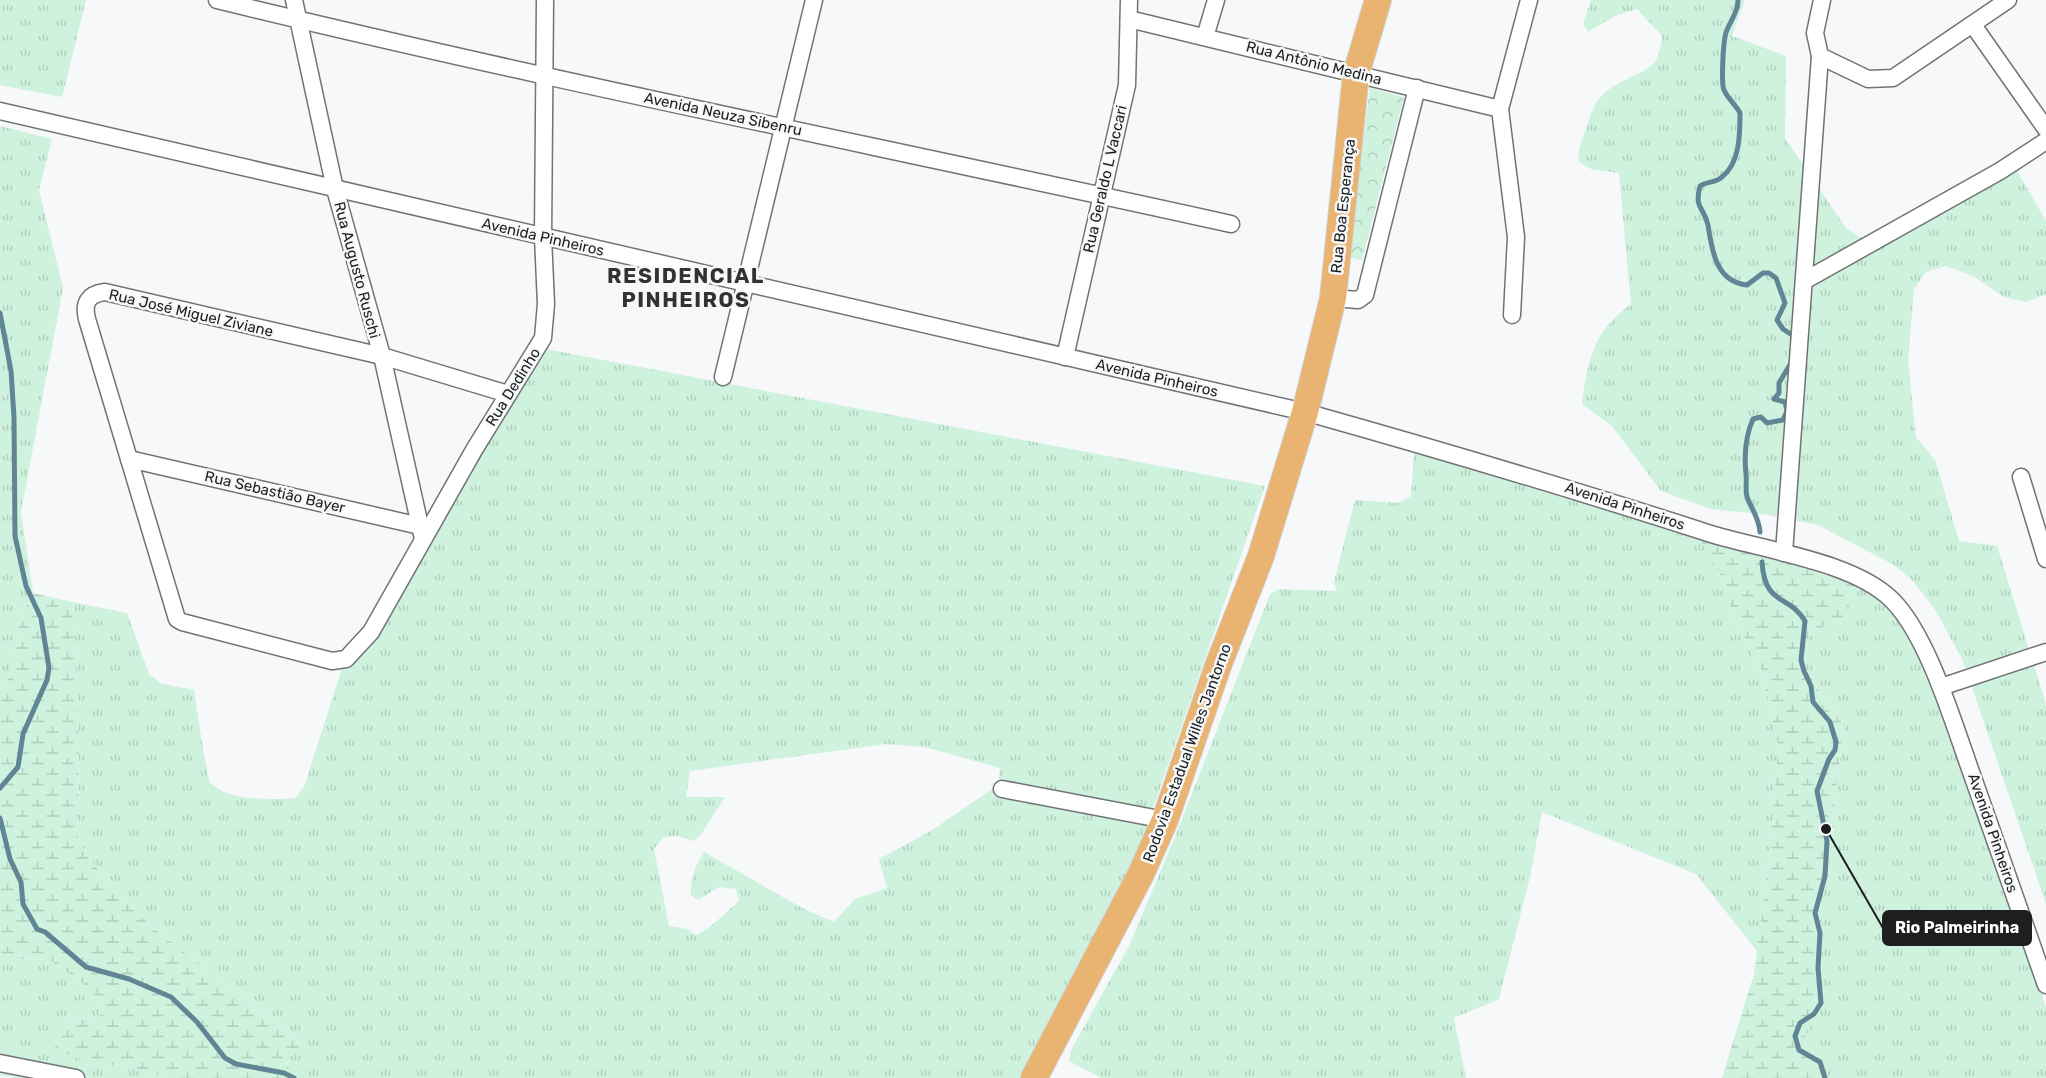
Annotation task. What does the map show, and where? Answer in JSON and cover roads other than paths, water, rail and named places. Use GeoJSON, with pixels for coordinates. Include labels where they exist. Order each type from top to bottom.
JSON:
{"type":"FeatureCollection","features":[{"type":"Feature","properties":{"kind":"main road","name":"Rua Boa Esperança"},"geometry":{"type":"LineString","coordinates":[[1305,412],[1333,298],[1356,74],[1378,0]]}},
{"type":"Feature","properties":{"kind":"main road","name":"Rodovia Estadual Willes Jantorno"},"geometry":{"type":"LineString","coordinates":[[1034,1078],[1128,902],[1165,820],[1218,666],[1262,556],[1305,412]]}},
{"type":"Feature","properties":{"kind":"street","name":"Avenida Neuza Sibenru"},"geometry":{"type":"LineString","coordinates":[[217,0],[544,78],[785,127],[1231,225]]}},
{"type":"Feature","properties":{"kind":"street","name":"Rua Augusto Ruschi"},"geometry":{"type":"LineString","coordinates":[[294,0],[335,189],[381,356],[422,533]]}},
{"type":"Feature","properties":{"kind":"street","name":"Rua Dedinho"},"geometry":{"type":"LineString","coordinates":[[342,661],[371,632],[422,533],[539,347],[545,331],[543,237],[545,0]]}},
{"type":"Feature","properties":{"kind":"street"},"geometry":{"type":"LineString","coordinates":[[723,377],[814,0]]}},
{"type":"Feature","properties":{"kind":"street","name":"Rua Geraldo L Vaccari"},"geometry":{"type":"LineString","coordinates":[[1065,357],[1127,85],[1129,0]]}},
{"type":"Feature","properties":{"kind":"street"},"geometry":{"type":"LineString","coordinates":[[1205,37],[1215,0]]}},
{"type":"Feature","properties":{"kind":"street"},"geometry":{"type":"LineString","coordinates":[[1512,315],[1516,237],[1500,109],[1529,0]]}},
{"type":"Feature","properties":{"kind":"street"},"geometry":{"type":"LineString","coordinates":[[1784,553],[1820,56],[1815,33],[1822,0]]}},
{"type":"Feature","properties":{"kind":"street"},"geometry":{"type":"LineString","coordinates":[[1820,56],[1868,79],[1893,78],[2008,0]]}},
{"type":"Feature","properties":{"kind":"street","name":"Rua Antônio Medina"},"geometry":{"type":"LineString","coordinates":[[1128,18],[1500,109]]}},
{"type":"Feature","properties":{"kind":"street"},"geometry":{"type":"LineString","coordinates":[[1973,25],[2046,129]]}},
{"type":"Feature","properties":{"kind":"street"},"geometry":{"type":"LineString","coordinates":[[1333,298],[1358,300],[1365,295],[1417,88]]}},
{"type":"Feature","properties":{"kind":"street","name":"Avenida Pinheiros"},"geometry":{"type":"LineString","coordinates":[[0,111],[1305,412],[1476,460],[1711,534],[1824,564],[1866,581],[1892,600],[1910,623],[1941,687],[2046,985]]}},
{"type":"Feature","properties":{"kind":"street"},"geometry":{"type":"LineString","coordinates":[[1804,281],[2000,171],[2046,141]]}},
{"type":"Feature","properties":{"kind":"street","name":"Rua José Miguel Ziviane"},"geometry":{"type":"LineString","coordinates":[[342,661],[182,622],[174,614],[84,310],[90,297],[96,293],[105,292],[381,356],[508,394]]}},
{"type":"Feature","properties":{"kind":"street","name":"Rua Sebastião Bayer"},"geometry":{"type":"LineString","coordinates":[[129,459],[422,533]]}},
{"type":"Feature","properties":{"kind":"street"},"geometry":{"type":"LineString","coordinates":[[2021,477],[2046,559]]}},
{"type":"Feature","properties":{"kind":"street"},"geometry":{"type":"LineString","coordinates":[[1941,687],[2046,652]]}},
{"type":"Feature","properties":{"kind":"street"},"geometry":{"type":"LineString","coordinates":[[1002,789],[1165,820]]}},
{"type":"Feature","properties":{"kind":"street"},"geometry":{"type":"LineString","coordinates":[[0,1063],[76,1078]]}},
{"type":"Feature","properties":{"kind":"waterway"},"geometry":{"type":"LineString","coordinates":[[1738,0],[1736,12],[1726,34],[1723,70],[1724,90],[1740,113],[1738,148],[1728,171],[1720,179],[1700,186],[1698,200],[1708,225],[1714,255],[1722,272],[1737,283],[1747,285],[1763,273],[1769,273],[1776,278],[1785,303],[1777,320],[1783,329],[1792,335],[1793,339]]}},
{"type":"Feature","properties":{"kind":"waterway"},"geometry":{"type":"LineString","coordinates":[[0,313],[11,371],[14,417],[15,536],[26,586],[41,618],[49,668],[47,680],[23,734],[18,767],[0,788]]}},
{"type":"Feature","properties":{"kind":"waterway"},"geometry":{"type":"LineString","coordinates":[[1760,532],[1757,518],[1746,494],[1747,439],[1753,419],[1761,417],[1767,423],[1783,420],[1787,411],[1785,402],[1774,399],[1779,393],[1779,383],[1791,363]]}},
{"type":"Feature","properties":{"kind":"waterway"},"geometry":{"type":"LineString","coordinates":[[1762,562],[1764,576],[1772,593],[1792,606],[1805,621],[1801,660],[1811,686],[1813,702],[1830,722],[1836,742],[1835,750],[1829,759],[1817,791],[1827,841],[1825,876],[1815,913],[1820,933],[1818,968],[1821,1003],[1814,1014],[1800,1023],[1795,1036],[1799,1050],[1820,1062],[1825,1078]]}},
{"type":"Feature","properties":{"kind":"waterway"},"geometry":{"type":"LineString","coordinates":[[0,818],[10,859],[21,882],[23,904],[37,929],[45,932],[86,967],[129,979],[171,997],[197,1022],[225,1058],[236,1064],[284,1073],[294,1078]]}},
{"type":"Feature","properties":{"kind":"place","name":"Rio Palmeirinha"},"geometry":{"type":"Point","coordinates":[1826,829]}},
{"type":"Feature","properties":{"kind":"district","name":"RESIDENCIAL PINHEIROS"},"geometry":{"type":"Point","coordinates":[686,288]}}]}
